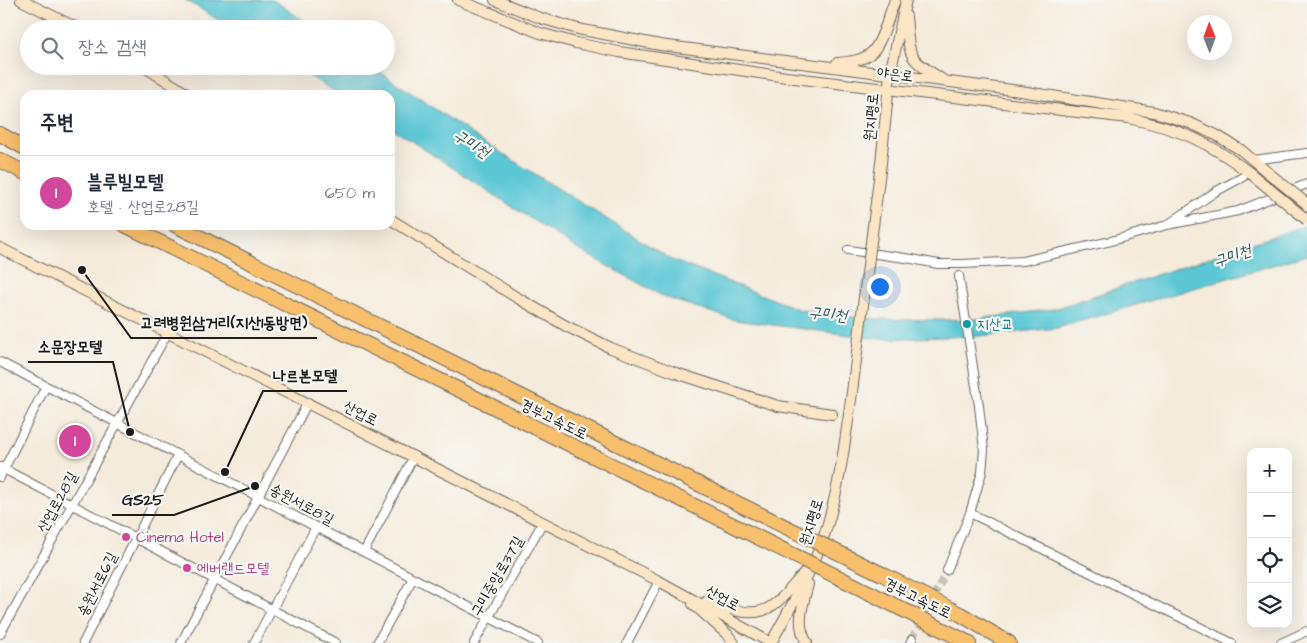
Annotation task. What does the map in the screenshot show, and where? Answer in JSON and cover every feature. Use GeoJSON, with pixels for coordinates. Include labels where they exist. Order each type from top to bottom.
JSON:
{"type":"FeatureCollection","features":[{"type":"Feature","properties":{"kind":"highway"},"geometry":{"type":"LineString","coordinates":[[0,134],[20,145]]}},
{"type":"Feature","properties":{"kind":"highway"},"geometry":{"type":"LineString","coordinates":[[0,160],[20,170]]}},
{"type":"Feature","properties":{"kind":"highway","name":"경부고속도로"},"geometry":{"type":"LineString","coordinates":[[135,230],[969,643]]}},
{"type":"Feature","properties":{"kind":"highway","name":"경부고속도로"},"geometry":{"type":"LineString","coordinates":[[185,230],[882,574],[960,614],[1009,643]]}},
{"type":"Feature","properties":{"kind":"street"},"geometry":{"type":"LineString","coordinates":[[21,0],[61,20]]}},
{"type":"Feature","properties":{"kind":"street","name":"야은로"},"geometry":{"type":"LineString","coordinates":[[458,0],[576,44],[697,65],[1128,118],[1156,124],[1206,143],[1225,154],[1307,220]]}},
{"type":"Feature","properties":{"kind":"street","name":"야은로"},"geometry":{"type":"LineString","coordinates":[[495,0],[540,18],[609,36],[1112,104],[1154,112],[1190,123],[1216,135],[1241,150],[1307,204]]}},
{"type":"Feature","properties":{"kind":"street"},"geometry":{"type":"LineString","coordinates":[[824,66],[852,61],[870,53],[877,46],[900,1]]}},
{"type":"Feature","properties":{"kind":"street"},"geometry":{"type":"LineString","coordinates":[[900,1],[912,57],[920,65],[946,81]]}},
{"type":"Feature","properties":{"kind":"street","name":"원지평로"},"geometry":{"type":"LineString","coordinates":[[771,643],[814,561],[832,509],[842,463],[882,164],[888,89],[900,1]]}},
{"type":"Feature","properties":{"kind":"street"},"geometry":{"type":"LineString","coordinates":[[157,75],[181,90]]}},
{"type":"Feature","properties":{"kind":"street"},"geometry":{"type":"LineString","coordinates":[[1253,160],[1307,154]]}},
{"type":"Feature","properties":{"kind":"street"},"geometry":{"type":"LineString","coordinates":[[1167,225],[1215,192],[1250,173]]}},
{"type":"Feature","properties":{"kind":"street"},"geometry":{"type":"LineString","coordinates":[[848,250],[938,264],[1023,260],[1111,241],[1167,225],[1238,211],[1307,184]]}},
{"type":"Feature","properties":{"kind":"street"},"geometry":{"type":"LineString","coordinates":[[395,222],[516,297],[566,326],[611,348],[676,373],[778,406],[832,414]]}},
{"type":"Feature","properties":{"kind":"street","name":"산업로"},"geometry":{"type":"LineString","coordinates":[[0,248],[675,589],[771,643]]}},
{"type":"Feature","properties":{"kind":"street"},"geometry":{"type":"LineString","coordinates":[[947,570],[970,513],[982,472],[984,450],[977,391],[959,279]]}},
{"type":"Feature","properties":{"kind":"street","name":"산업로28길"},"geometry":{"type":"LineString","coordinates":[[0,634],[168,332]]}},
{"type":"Feature","properties":{"kind":"street","name":"송원서로8길"},"geometry":{"type":"LineString","coordinates":[[0,362],[538,643]]}},
{"type":"Feature","properties":{"kind":"street"},"geometry":{"type":"LineString","coordinates":[[0,476],[2,468],[46,386]]}},
{"type":"Feature","properties":{"kind":"street"},"geometry":{"type":"LineString","coordinates":[[181,643],[308,402]]}},
{"type":"Feature","properties":{"kind":"street","name":"송원서로6길"},"geometry":{"type":"LineString","coordinates":[[83,643],[178,455]]}},
{"type":"Feature","properties":{"kind":"street"},"geometry":{"type":"LineString","coordinates":[[364,552],[414,456]]}},
{"type":"Feature","properties":{"kind":"street"},"geometry":{"type":"LineString","coordinates":[[2,468],[336,643]]}},
{"type":"Feature","properties":{"kind":"street"},"geometry":{"type":"LineString","coordinates":[[970,513],[1232,643]]}},
{"type":"Feature","properties":{"kind":"street","name":"구미중앙로37길"},"geometry":{"type":"LineString","coordinates":[[474,643],[543,522]]}},
{"type":"Feature","properties":{"kind":"street"},"geometry":{"type":"LineString","coordinates":[[254,643],[316,527]]}},
{"type":"Feature","properties":{"kind":"street"},"geometry":{"type":"LineString","coordinates":[[675,589],[734,611],[758,613],[776,604],[814,561]]}},
{"type":"Feature","properties":{"kind":"street"},"geometry":{"type":"LineString","coordinates":[[807,643],[801,629],[800,618],[814,561]]}},
{"type":"Feature","properties":{"kind":"street"},"geometry":{"type":"LineString","coordinates":[[377,643],[413,578]]}},
{"type":"Feature","properties":{"kind":"street"},"geometry":{"type":"LineString","coordinates":[[627,643],[659,581]]}},
{"type":"Feature","properties":{"kind":"street"},"geometry":{"type":"LineString","coordinates":[[675,589],[728,635],[734,643]]}},
{"type":"Feature","properties":{"kind":"street"},"geometry":{"type":"LineString","coordinates":[[1281,643],[1307,631]]}},
{"type":"Feature","properties":{"kind":"water"},"geometry":{"type":"Polygon","coordinates":[[[186,0],[273,0],[303,20],[218,20],[186,0]]]}},
{"type":"Feature","properties":{"kind":"water","name":"구미천"},"geometry":{"type":"Polygon","coordinates":[[[308,75],[384,75],[487,144],[672,260],[798,309],[826,315],[880,319],[941,320],[977,319],[1054,309],[1307,225],[1307,255],[1057,328],[979,336],[880,339],[735,320],[664,297],[579,250],[395,130],[395,90],[332,90],[308,75]]]}},
{"type":"Feature","properties":{"kind":"tunnel"},"geometry":{"type":"LineString","coordinates":[[912,639],[947,570]]}},
{"type":"Feature","properties":{"kind":"place","name":"고려병원삼거리(지산1동방면)"},"geometry":{"type":"Point","coordinates":[82,270]}},
{"type":"Feature","properties":{"kind":"place","name":"지산교"},"geometry":{"type":"Point","coordinates":[967,324]}},
{"type":"Feature","properties":{"kind":"place","name":"소문장모텔"},"geometry":{"type":"Point","coordinates":[130,432]}},
{"type":"Feature","properties":{"kind":"place","name":"블루빌모텔"},"geometry":{"type":"Point","coordinates":[75,441]}},
{"type":"Feature","properties":{"kind":"place","name":"나르본모텔"},"geometry":{"type":"Point","coordinates":[225,472]}},
{"type":"Feature","properties":{"kind":"place","name":"GS25"},"geometry":{"type":"Point","coordinates":[255,486]}},
{"type":"Feature","properties":{"kind":"place","name":"Cinema Hotel"},"geometry":{"type":"Point","coordinates":[126,537]}},
{"type":"Feature","properties":{"kind":"place","name":"에버랜드모텔"},"geometry":{"type":"Point","coordinates":[187,568]}}]}
